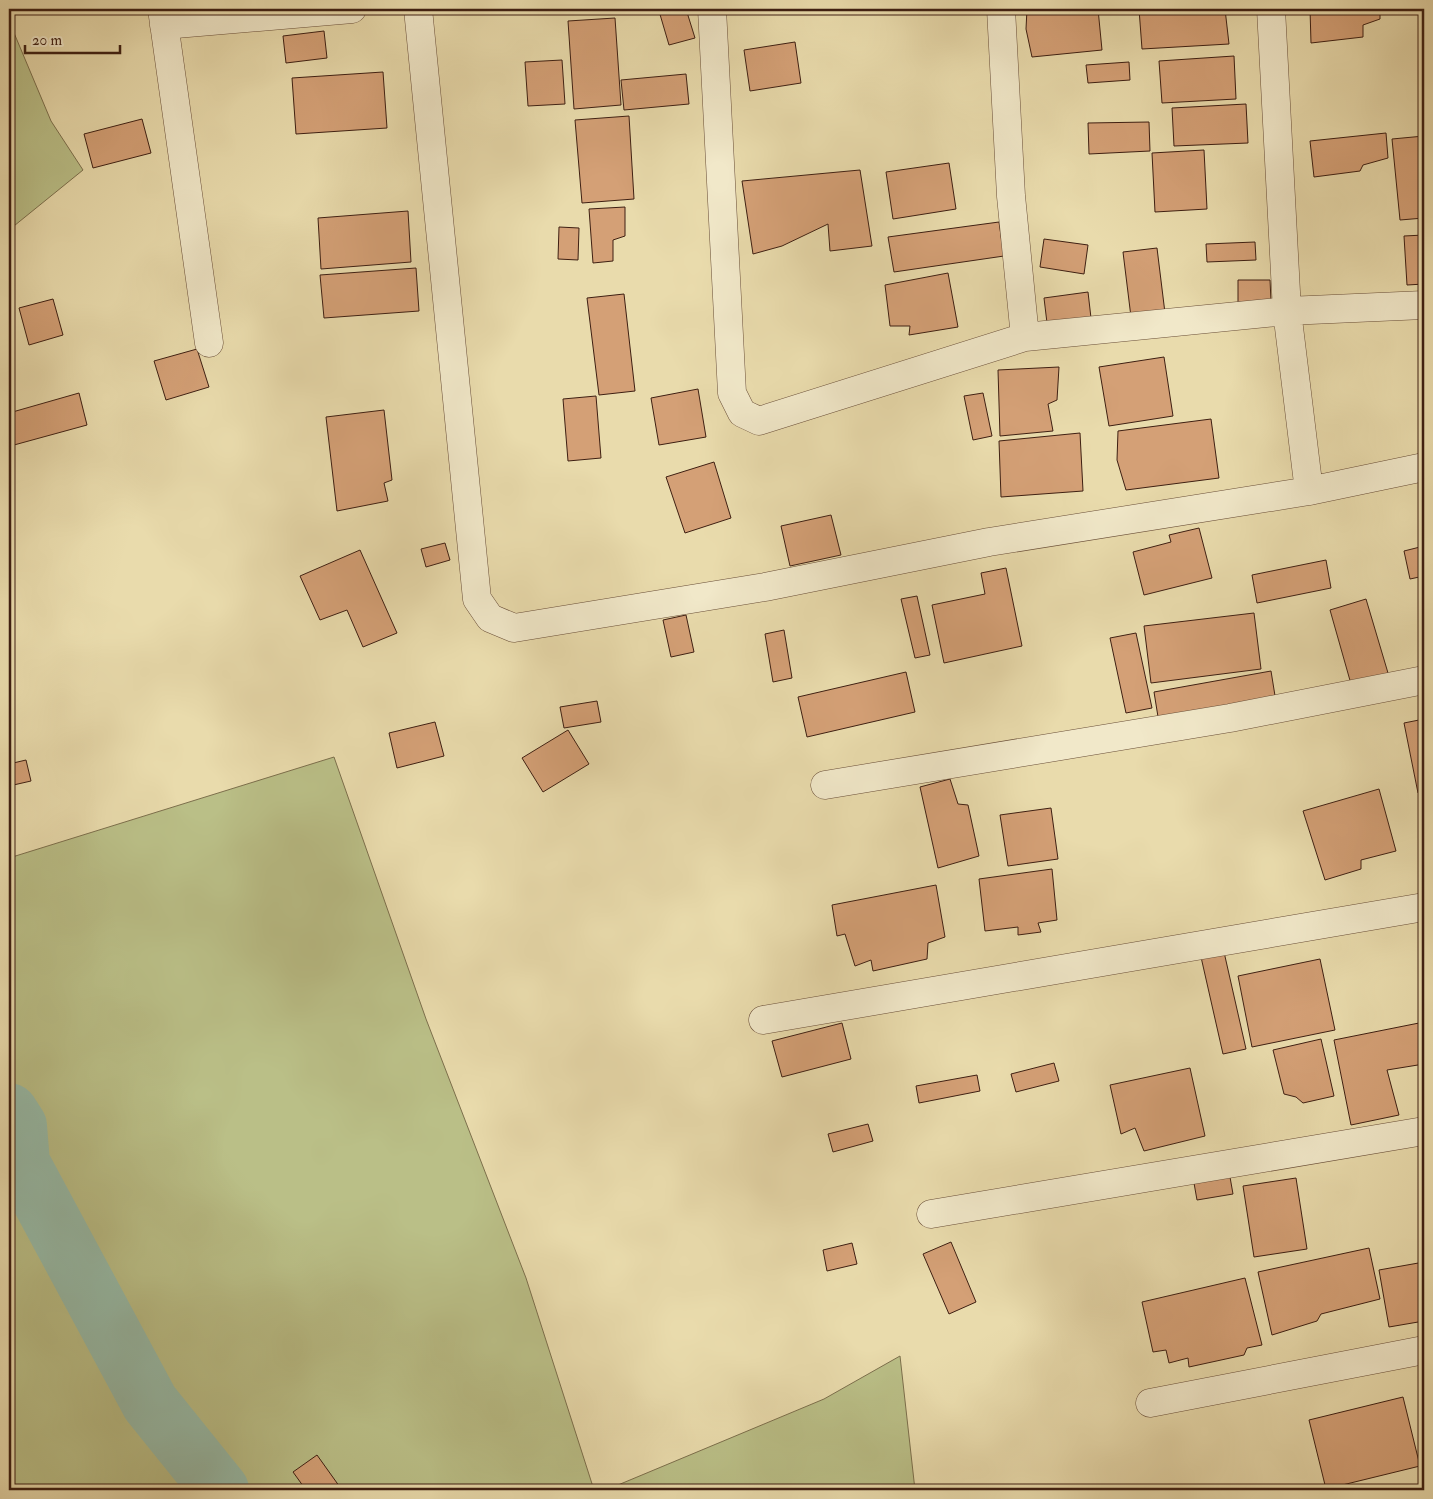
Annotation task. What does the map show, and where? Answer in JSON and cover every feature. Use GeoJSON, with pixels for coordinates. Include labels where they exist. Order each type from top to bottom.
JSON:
{"type":"FeatureCollection","features":[{"type":"Feature","properties":{"kind":"street"},"geometry":{"type":"LineString","coordinates":[[209,343],[163,17],[352,9]]}},
{"type":"Feature","properties":{"kind":"street"},"geometry":{"type":"LineString","coordinates":[[418,9],[477,599],[490,618],[514,628],[765,587],[989,542],[1309,491],[1424,467]]}},
{"type":"Feature","properties":{"kind":"street"},"geometry":{"type":"LineString","coordinates":[[712,9],[732,394],[742,412],[759,421],[1026,337],[1287,311],[1424,305]]}},
{"type":"Feature","properties":{"kind":"street"},"geometry":{"type":"LineString","coordinates":[[1001,9],[1011,196],[1026,337]]}},
{"type":"Feature","properties":{"kind":"street"},"geometry":{"type":"LineString","coordinates":[[1271,9],[1287,311],[1309,491]]}},
{"type":"Feature","properties":{"kind":"street"},"geometry":{"type":"LineString","coordinates":[[825,785],[1230,718],[1424,680]]}},
{"type":"Feature","properties":{"kind":"street"},"geometry":{"type":"LineString","coordinates":[[763,1020],[1424,907]]}},
{"type":"Feature","properties":{"kind":"street"},"geometry":{"type":"LineString","coordinates":[[931,1214],[1424,1131]]}},
{"type":"Feature","properties":{"kind":"street"},"geometry":{"type":"LineString","coordinates":[[1150,1404],[1424,1350]]}},
{"type":"Feature","properties":{"kind":"green space"},"geometry":{"type":"Polygon","coordinates":[[[9,21],[51,121],[83,170],[9,230],[9,21]]]}},
{"type":"Feature","properties":{"kind":"green space"},"geometry":{"type":"Polygon","coordinates":[[[334,757],[426,1019],[526,1278],[594,1490],[253,1490],[174,1406],[117,1321],[54,1200],[9,1090],[9,858],[334,757]]]}},
{"type":"Feature","properties":{"kind":"green space"},"geometry":{"type":"Polygon","coordinates":[[[9,1165],[105,1353],[208,1490],[9,1490],[9,1165]]]}},
{"type":"Feature","properties":{"kind":"green space"},"geometry":{"type":"Polygon","coordinates":[[[900,1356],[915,1490],[606,1490],[824,1399],[900,1356]]]}},
{"type":"Feature","properties":{"kind":"building"},"geometry":{"type":"Polygon","coordinates":[[[686,9],[695,38],[669,45],[659,11],[686,9]]]}},
{"type":"Feature","properties":{"kind":"building"},"geometry":{"type":"Polygon","coordinates":[[[1027,9],[1098,9],[1102,50],[1032,57],[1026,29],[1027,9]]]}},
{"type":"Feature","properties":{"kind":"building"},"geometry":{"type":"Polygon","coordinates":[[[1139,9],[1225,9],[1229,44],[1142,49],[1139,9]]]}},
{"type":"Feature","properties":{"kind":"building"},"geometry":{"type":"Polygon","coordinates":[[[1310,9],[1380,9],[1380,19],[1363,25],[1363,37],[1311,43],[1310,9]]]}},
{"type":"Feature","properties":{"kind":"building"},"geometry":{"type":"Polygon","coordinates":[[[615,18],[621,105],[574,109],[568,21],[615,18]]]}},
{"type":"Feature","properties":{"kind":"building"},"geometry":{"type":"Polygon","coordinates":[[[324,31],[327,58],[286,63],[283,36],[324,31]]]}},
{"type":"Feature","properties":{"kind":"building"},"geometry":{"type":"Polygon","coordinates":[[[795,42],[801,83],[750,91],[744,50],[795,42]]]}},
{"type":"Feature","properties":{"kind":"building"},"geometry":{"type":"Polygon","coordinates":[[[1234,56],[1236,99],[1162,103],[1159,61],[1234,56]]]}},
{"type":"Feature","properties":{"kind":"building"},"geometry":{"type":"Polygon","coordinates":[[[562,60],[565,104],[528,106],[525,62],[562,60]]]}},
{"type":"Feature","properties":{"kind":"building"},"geometry":{"type":"Polygon","coordinates":[[[1129,62],[1130,80],[1088,83],[1086,65],[1129,62]]]}},
{"type":"Feature","properties":{"kind":"building"},"geometry":{"type":"Polygon","coordinates":[[[383,72],[387,128],[296,134],[292,78],[383,72]]]}},
{"type":"Feature","properties":{"kind":"building"},"geometry":{"type":"Polygon","coordinates":[[[686,74],[689,104],[624,110],[621,80],[686,74]]]}},
{"type":"Feature","properties":{"kind":"building"},"geometry":{"type":"Polygon","coordinates":[[[1246,104],[1248,143],[1174,146],[1172,108],[1246,104]]]}},
{"type":"Feature","properties":{"kind":"building"},"geometry":{"type":"Polygon","coordinates":[[[629,116],[634,199],[582,203],[575,120],[629,116]]]}},
{"type":"Feature","properties":{"kind":"building"},"geometry":{"type":"Polygon","coordinates":[[[142,119],[151,153],[93,168],[84,134],[142,119]]]}},
{"type":"Feature","properties":{"kind":"building"},"geometry":{"type":"Polygon","coordinates":[[[1149,122],[1150,151],[1089,154],[1088,123],[1149,122]]]}},
{"type":"Feature","properties":{"kind":"building"},"geometry":{"type":"Polygon","coordinates":[[[1386,133],[1388,158],[1363,165],[1360,171],[1314,177],[1310,141],[1386,133]]]}},
{"type":"Feature","properties":{"kind":"building"},"geometry":{"type":"Polygon","coordinates":[[[1424,136],[1424,218],[1400,220],[1392,139],[1424,136]]]}},
{"type":"Feature","properties":{"kind":"building"},"geometry":{"type":"Polygon","coordinates":[[[1204,150],[1207,209],[1155,212],[1152,153],[1204,150]]]}},
{"type":"Feature","properties":{"kind":"building"},"geometry":{"type":"Polygon","coordinates":[[[949,163],[956,209],[893,219],[886,172],[949,163]]]}},
{"type":"Feature","properties":{"kind":"building"},"geometry":{"type":"Polygon","coordinates":[[[860,170],[872,246],[830,251],[828,224],[782,246],[753,254],[742,181],[860,170]]]}},
{"type":"Feature","properties":{"kind":"building"},"geometry":{"type":"Polygon","coordinates":[[[625,207],[625,236],[613,240],[613,261],[593,263],[589,209],[625,207]]]}},
{"type":"Feature","properties":{"kind":"building"},"geometry":{"type":"Polygon","coordinates":[[[408,211],[411,262],[321,269],[318,218],[408,211]]]}},
{"type":"Feature","properties":{"kind":"building"},"geometry":{"type":"Polygon","coordinates":[[[999,222],[1004,256],[894,272],[888,237],[999,222]]]}},
{"type":"Feature","properties":{"kind":"building"},"geometry":{"type":"Polygon","coordinates":[[[559,227],[579,228],[578,260],[558,259],[559,227]]]}},
{"type":"Feature","properties":{"kind":"building"},"geometry":{"type":"Polygon","coordinates":[[[1424,235],[1424,284],[1407,285],[1404,236],[1424,235]]]}},
{"type":"Feature","properties":{"kind":"building"},"geometry":{"type":"Polygon","coordinates":[[[1044,239],[1088,245],[1084,274],[1040,267],[1044,239]]]}},
{"type":"Feature","properties":{"kind":"building"},"geometry":{"type":"Polygon","coordinates":[[[1255,242],[1256,260],[1207,262],[1206,244],[1255,242]]]}},
{"type":"Feature","properties":{"kind":"building"},"geometry":{"type":"Polygon","coordinates":[[[1157,248],[1165,313],[1131,317],[1123,252],[1157,248]]]}},
{"type":"Feature","properties":{"kind":"building"},"geometry":{"type":"Polygon","coordinates":[[[416,268],[419,311],[324,318],[320,275],[416,268]]]}},
{"type":"Feature","properties":{"kind":"building"},"geometry":{"type":"Polygon","coordinates":[[[948,273],[958,327],[909,335],[910,326],[890,326],[885,285],[948,273]]]}},
{"type":"Feature","properties":{"kind":"building"},"geometry":{"type":"Polygon","coordinates":[[[1238,280],[1270,280],[1271,301],[1238,302],[1238,280]]]}},
{"type":"Feature","properties":{"kind":"building"},"geometry":{"type":"Polygon","coordinates":[[[1088,292],[1091,318],[1047,323],[1044,298],[1088,292]]]}},
{"type":"Feature","properties":{"kind":"building"},"geometry":{"type":"Polygon","coordinates":[[[624,294],[635,391],[599,395],[587,298],[624,294]]]}},
{"type":"Feature","properties":{"kind":"building"},"geometry":{"type":"Polygon","coordinates":[[[53,299],[63,335],[29,345],[19,308],[53,299]]]}},
{"type":"Feature","properties":{"kind":"building"},"geometry":{"type":"Polygon","coordinates":[[[197,349],[209,387],[166,400],[154,361],[197,349]]]}},
{"type":"Feature","properties":{"kind":"building"},"geometry":{"type":"Polygon","coordinates":[[[1164,357],[1173,416],[1109,426],[1099,367],[1164,357]]]}},
{"type":"Feature","properties":{"kind":"building"},"geometry":{"type":"Polygon","coordinates":[[[1059,367],[1057,400],[1048,404],[1053,431],[1000,436],[998,370],[1059,367]]]}},
{"type":"Feature","properties":{"kind":"building"},"geometry":{"type":"Polygon","coordinates":[[[698,389],[706,437],[659,445],[651,398],[698,389]]]}},
{"type":"Feature","properties":{"kind":"building"},"geometry":{"type":"Polygon","coordinates":[[[79,393],[87,425],[14,445],[9,426],[9,413],[79,393]]]}},
{"type":"Feature","properties":{"kind":"building"},"geometry":{"type":"Polygon","coordinates":[[[983,393],[992,436],[973,440],[964,396],[983,393]]]}},
{"type":"Feature","properties":{"kind":"building"},"geometry":{"type":"Polygon","coordinates":[[[596,396],[601,458],[568,461],[563,399],[596,396]]]}},
{"type":"Feature","properties":{"kind":"building"},"geometry":{"type":"Polygon","coordinates":[[[384,410],[392,480],[384,483],[388,501],[337,511],[326,417],[384,410]]]}},
{"type":"Feature","properties":{"kind":"building"},"geometry":{"type":"Polygon","coordinates":[[[1211,419],[1219,478],[1126,490],[1117,460],[1118,431],[1211,419]]]}},
{"type":"Feature","properties":{"kind":"building"},"geometry":{"type":"Polygon","coordinates":[[[1080,433],[1083,491],[1001,497],[999,441],[1080,433]]]}},
{"type":"Feature","properties":{"kind":"building"},"geometry":{"type":"Polygon","coordinates":[[[714,462],[731,518],[685,533],[666,477],[714,462]]]}},
{"type":"Feature","properties":{"kind":"building"},"geometry":{"type":"Polygon","coordinates":[[[831,515],[841,555],[790,566],[781,526],[831,515]]]}},
{"type":"Feature","properties":{"kind":"building"},"geometry":{"type":"Polygon","coordinates":[[[1199,528],[1212,578],[1144,595],[1133,552],[1171,542],[1169,535],[1199,528]]]}},
{"type":"Feature","properties":{"kind":"building"},"geometry":{"type":"Polygon","coordinates":[[[445,543],[450,560],[426,567],[421,549],[445,543]]]}},
{"type":"Feature","properties":{"kind":"building"},"geometry":{"type":"Polygon","coordinates":[[[1424,546],[1424,576],[1410,579],[1404,551],[1424,546]]]}},
{"type":"Feature","properties":{"kind":"building"},"geometry":{"type":"Polygon","coordinates":[[[360,550],[397,633],[363,647],[347,610],[320,620],[300,576],[360,550]]]}},
{"type":"Feature","properties":{"kind":"building"},"geometry":{"type":"Polygon","coordinates":[[[1326,560],[1331,588],[1257,603],[1252,575],[1326,560]]]}},
{"type":"Feature","properties":{"kind":"building"},"geometry":{"type":"Polygon","coordinates":[[[1006,568],[1022,646],[944,663],[932,605],[985,594],[981,573],[1006,568]]]}},
{"type":"Feature","properties":{"kind":"building"},"geometry":{"type":"Polygon","coordinates":[[[917,596],[930,655],[915,658],[901,599],[917,596]]]}},
{"type":"Feature","properties":{"kind":"building"},"geometry":{"type":"Polygon","coordinates":[[[1366,599],[1388,673],[1351,684],[1330,610],[1366,599]]]}},
{"type":"Feature","properties":{"kind":"building"},"geometry":{"type":"Polygon","coordinates":[[[1254,613],[1261,669],[1151,683],[1144,626],[1254,613]]]}},
{"type":"Feature","properties":{"kind":"building"},"geometry":{"type":"Polygon","coordinates":[[[686,615],[694,652],[671,657],[663,620],[686,615]]]}},
{"type":"Feature","properties":{"kind":"building"},"geometry":{"type":"Polygon","coordinates":[[[784,630],[792,678],[773,682],[765,634],[784,630]]]}},
{"type":"Feature","properties":{"kind":"building"},"geometry":{"type":"Polygon","coordinates":[[[1136,633],[1152,708],[1126,713],[1110,638],[1136,633]]]}},
{"type":"Feature","properties":{"kind":"building"},"geometry":{"type":"Polygon","coordinates":[[[1271,671],[1276,702],[1159,723],[1154,692],[1271,671]]]}},
{"type":"Feature","properties":{"kind":"building"},"geometry":{"type":"Polygon","coordinates":[[[906,672],[915,712],[807,737],[798,697],[906,672]]]}},
{"type":"Feature","properties":{"kind":"building"},"geometry":{"type":"Polygon","coordinates":[[[597,701],[601,722],[564,728],[560,707],[597,701]]]}},
{"type":"Feature","properties":{"kind":"building"},"geometry":{"type":"Polygon","coordinates":[[[1424,719],[1424,792],[1418,793],[1404,723],[1424,719]]]}},
{"type":"Feature","properties":{"kind":"building"},"geometry":{"type":"Polygon","coordinates":[[[435,722],[444,756],[397,768],[389,733],[435,722]]]}},
{"type":"Feature","properties":{"kind":"building"},"geometry":{"type":"Polygon","coordinates":[[[568,730],[589,764],[543,792],[522,758],[568,730]]]}},
{"type":"Feature","properties":{"kind":"building"},"geometry":{"type":"Polygon","coordinates":[[[26,760],[31,781],[9,786],[9,764],[26,760]]]}},
{"type":"Feature","properties":{"kind":"building"},"geometry":{"type":"Polygon","coordinates":[[[950,779],[958,804],[968,805],[979,856],[938,868],[920,787],[950,779]]]}},
{"type":"Feature","properties":{"kind":"building"},"geometry":{"type":"Polygon","coordinates":[[[1379,789],[1396,851],[1361,860],[1361,869],[1325,880],[1303,811],[1379,789]]]}},
{"type":"Feature","properties":{"kind":"building"},"geometry":{"type":"Polygon","coordinates":[[[1051,808],[1058,859],[1008,866],[1000,815],[1051,808]]]}},
{"type":"Feature","properties":{"kind":"building"},"geometry":{"type":"Polygon","coordinates":[[[1052,869],[1057,920],[1038,923],[1041,932],[1018,935],[1018,927],[985,931],[979,879],[1052,869]]]}},
{"type":"Feature","properties":{"kind":"building"},"geometry":{"type":"Polygon","coordinates":[[[936,885],[945,937],[928,943],[927,959],[873,971],[871,960],[855,966],[845,934],[837,936],[832,905],[936,885]]]}},
{"type":"Feature","properties":{"kind":"building"},"geometry":{"type":"Polygon","coordinates":[[[1224,952],[1246,1049],[1223,1054],[1201,957],[1224,952]]]}},
{"type":"Feature","properties":{"kind":"building"},"geometry":{"type":"Polygon","coordinates":[[[1320,959],[1335,1030],[1252,1047],[1238,976],[1320,959]]]}},
{"type":"Feature","properties":{"kind":"building"},"geometry":{"type":"Polygon","coordinates":[[[1424,1022],[1424,1064],[1387,1070],[1399,1115],[1351,1125],[1334,1040],[1424,1022]]]}},
{"type":"Feature","properties":{"kind":"building"},"geometry":{"type":"Polygon","coordinates":[[[842,1023],[851,1059],[782,1077],[772,1041],[842,1023]]]}},
{"type":"Feature","properties":{"kind":"building"},"geometry":{"type":"Polygon","coordinates":[[[1321,1039],[1334,1096],[1303,1103],[1296,1097],[1284,1094],[1273,1050],[1321,1039]]]}},
{"type":"Feature","properties":{"kind":"building"},"geometry":{"type":"Polygon","coordinates":[[[1054,1063],[1059,1081],[1016,1092],[1011,1074],[1054,1063]]]}},
{"type":"Feature","properties":{"kind":"building"},"geometry":{"type":"Polygon","coordinates":[[[1190,1068],[1205,1136],[1144,1151],[1135,1128],[1121,1134],[1110,1085],[1190,1068]]]}},
{"type":"Feature","properties":{"kind":"building"},"geometry":{"type":"Polygon","coordinates":[[[977,1075],[980,1091],[919,1103],[916,1086],[977,1075]]]}},
{"type":"Feature","properties":{"kind":"building"},"geometry":{"type":"Polygon","coordinates":[[[868,1124],[873,1141],[833,1152],[828,1134],[868,1124]]]}},
{"type":"Feature","properties":{"kind":"building"},"geometry":{"type":"Polygon","coordinates":[[[1230,1177],[1233,1194],[1197,1200],[1194,1183],[1230,1177]]]}},
{"type":"Feature","properties":{"kind":"building"},"geometry":{"type":"Polygon","coordinates":[[[1296,1178],[1307,1249],[1254,1257],[1243,1186],[1296,1178]]]}},
{"type":"Feature","properties":{"kind":"building"},"geometry":{"type":"Polygon","coordinates":[[[951,1242],[976,1302],[949,1314],[923,1254],[951,1242]]]}},
{"type":"Feature","properties":{"kind":"building"},"geometry":{"type":"Polygon","coordinates":[[[852,1243],[857,1264],[827,1271],[823,1250],[852,1243]]]}},
{"type":"Feature","properties":{"kind":"building"},"geometry":{"type":"Polygon","coordinates":[[[1369,1248],[1380,1299],[1321,1314],[1317,1321],[1272,1335],[1258,1272],[1369,1248]]]}},
{"type":"Feature","properties":{"kind":"building"},"geometry":{"type":"Polygon","coordinates":[[[1424,1262],[1424,1321],[1389,1327],[1379,1270],[1424,1262]]]}},
{"type":"Feature","properties":{"kind":"building"},"geometry":{"type":"Polygon","coordinates":[[[1245,1278],[1262,1345],[1247,1348],[1244,1355],[1189,1367],[1188,1358],[1169,1363],[1166,1350],[1153,1352],[1142,1302],[1245,1278]]]}},
{"type":"Feature","properties":{"kind":"building"},"geometry":{"type":"Polygon","coordinates":[[[1403,1397],[1420,1466],[1326,1489],[1309,1420],[1403,1397]]]}},
{"type":"Feature","properties":{"kind":"building"},"geometry":{"type":"Polygon","coordinates":[[[317,1455],[342,1490],[306,1490],[293,1472],[317,1455]]]}},
{"type":"Feature","properties":{"kind":"waterway"},"geometry":{"type":"LineString","coordinates":[[9,1112],[18,1126],[21,1163],[150,1403],[220,1490]]}}]}
